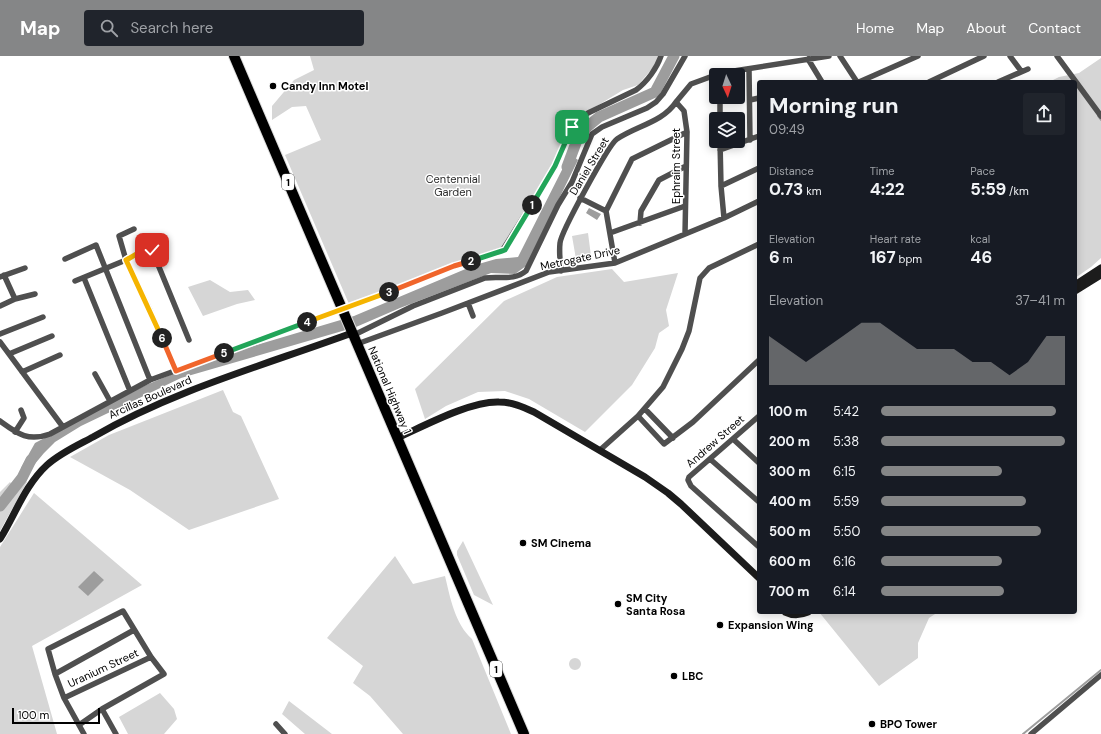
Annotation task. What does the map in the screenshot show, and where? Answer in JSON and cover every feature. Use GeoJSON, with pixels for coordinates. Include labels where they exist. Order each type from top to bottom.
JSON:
{"type":"FeatureCollection","features":[{"type":"Feature","properties":{"kind":"highway","name":"National Highway 1"},"geometry":{"type":"LineString","coordinates":[[234,56],[524,734]]}},
{"type":"Feature","properties":{"kind":"main road"},"geometry":{"type":"LineString","coordinates":[[1077,283],[1101,268]]}},
{"type":"Feature","properties":{"kind":"main road"},"geometry":{"type":"LineString","coordinates":[[1077,290],[1101,275]]}},
{"type":"Feature","properties":{"kind":"main road","name":"Arcillas Boulevard"},"geometry":{"type":"LineString","coordinates":[[0,539],[33,480],[47,465],[62,454],[104,430],[181,394],[355,337]]}},
{"type":"Feature","properties":{"kind":"main road"},"geometry":{"type":"LineString","coordinates":[[397,438],[432,422],[478,404],[499,402],[513,404],[534,412],[600,450],[668,493],[757,576]]}},
{"type":"Feature","properties":{"kind":"street"},"geometry":{"type":"LineString","coordinates":[[0,421],[15,432],[29,438],[39,438],[50,434],[150,380],[342,310],[454,266],[502,251],[555,166],[572,127],[588,113],[642,86],[658,63],[661,56]]}},
{"type":"Feature","properties":{"kind":"street"},"geometry":{"type":"LineString","coordinates":[[355,337],[413,306],[485,278],[517,277],[526,272],[558,205],[572,182],[592,134],[602,127],[648,108],[656,102],[663,94],[685,56]]}},
{"type":"Feature","properties":{"kind":"street"},"geometry":{"type":"LineString","coordinates":[[745,70],[829,56]]}},
{"type":"Feature","properties":{"kind":"street"},"geometry":{"type":"LineString","coordinates":[[840,56],[857,80]]}},
{"type":"Feature","properties":{"kind":"street"},"geometry":{"type":"LineString","coordinates":[[863,80],[918,56]]}},
{"type":"Feature","properties":{"kind":"street"},"geometry":{"type":"LineString","coordinates":[[933,80],[984,56]]}},
{"type":"Feature","properties":{"kind":"street"},"geometry":{"type":"LineString","coordinates":[[1010,56],[1021,71]]}},
{"type":"Feature","properties":{"kind":"street"},"geometry":{"type":"LineString","coordinates":[[1057,56],[1075,80]]}},
{"type":"Feature","properties":{"kind":"street"},"geometry":{"type":"LineString","coordinates":[[808,59],[821,80]]}},
{"type":"Feature","properties":{"kind":"street"},"geometry":{"type":"LineString","coordinates":[[749,69],[750,140]]}},
{"type":"Feature","properties":{"kind":"street"},"geometry":{"type":"LineString","coordinates":[[1002,80],[1028,69]]}},
{"type":"Feature","properties":{"kind":"street"},"geometry":{"type":"LineString","coordinates":[[676,102],[691,84],[709,78]]}},
{"type":"Feature","properties":{"kind":"street"},"geometry":{"type":"LineString","coordinates":[[1077,83],[1101,116]]}},
{"type":"Feature","properties":{"kind":"street"},"geometry":{"type":"LineString","coordinates":[[750,100],[757,98]]}},
{"type":"Feature","properties":{"kind":"street","name":"Ephraim Street"},"geometry":{"type":"LineString","coordinates":[[676,102],[684,112],[687,132],[685,234]]}},
{"type":"Feature","properties":{"kind":"street","name":"Daniel Street"},"geometry":{"type":"LineString","coordinates":[[561,271],[560,242],[580,198],[615,140],[664,115],[676,102]]}},
{"type":"Feature","properties":{"kind":"street"},"geometry":{"type":"LineString","coordinates":[[616,263],[606,211],[632,160],[687,132]]}},
{"type":"Feature","properties":{"kind":"street"},"geometry":{"type":"LineString","coordinates":[[724,218],[720,150],[757,137]]}},
{"type":"Feature","properties":{"kind":"street"},"geometry":{"type":"LineString","coordinates":[[640,223],[641,211],[659,180],[686,166]]}},
{"type":"Feature","properties":{"kind":"street"},"geometry":{"type":"LineString","coordinates":[[721,186],[757,169]]}},
{"type":"Feature","properties":{"kind":"street"},"geometry":{"type":"LineString","coordinates":[[580,198],[606,211]]}},
{"type":"Feature","properties":{"kind":"street","name":"Metrogate Drive"},"geometry":{"type":"LineString","coordinates":[[355,337],[468,303],[549,272],[616,263],[724,218],[757,202]]}},
{"type":"Feature","properties":{"kind":"street"},"geometry":{"type":"LineString","coordinates":[[610,233],[685,206]]}},
{"type":"Feature","properties":{"kind":"street"},"geometry":{"type":"LineString","coordinates":[[134,229],[118,236],[126,260],[150,310],[176,371]]}},
{"type":"Feature","properties":{"kind":"street"},"geometry":{"type":"LineString","coordinates":[[65,259],[96,245],[150,380]]}},
{"type":"Feature","properties":{"kind":"street"},"geometry":{"type":"LineString","coordinates":[[600,450],[645,409],[663,387],[682,349],[689,331],[700,278],[709,268],[757,245]]}},
{"type":"Feature","properties":{"kind":"street"},"geometry":{"type":"LineString","coordinates":[[75,282],[126,260],[145,249],[152,250],[189,340]]}},
{"type":"Feature","properties":{"kind":"street"},"geometry":{"type":"LineString","coordinates":[[15,300],[2,276],[25,268]]}},
{"type":"Feature","properties":{"kind":"street"},"geometry":{"type":"LineString","coordinates":[[84,278],[130,391]]}},
{"type":"Feature","properties":{"kind":"street"},"geometry":{"type":"LineString","coordinates":[[0,306],[35,294]]}},
{"type":"Feature","properties":{"kind":"street"},"geometry":{"type":"LineString","coordinates":[[468,303],[472,316]]}},
{"type":"Feature","properties":{"kind":"street"},"geometry":{"type":"LineString","coordinates":[[0,334],[43,317]]}},
{"type":"Feature","properties":{"kind":"street"},"geometry":{"type":"LineString","coordinates":[[9,354],[52,336]]}},
{"type":"Feature","properties":{"kind":"street"},"geometry":{"type":"LineString","coordinates":[[0,342],[63,427]]}},
{"type":"Feature","properties":{"kind":"street"},"geometry":{"type":"LineString","coordinates":[[22,372],[60,356]]}},
{"type":"Feature","properties":{"kind":"street"},"geometry":{"type":"LineString","coordinates":[[638,416],[664,444],[693,422],[757,362]]}},
{"type":"Feature","properties":{"kind":"street"},"geometry":{"type":"LineString","coordinates":[[95,374],[110,401]]}},
{"type":"Feature","properties":{"kind":"street"},"geometry":{"type":"LineString","coordinates":[[645,409],[673,438]]}},
{"type":"Feature","properties":{"kind":"street"},"geometry":{"type":"LineString","coordinates":[[15,432],[24,418],[21,410]]}},
{"type":"Feature","properties":{"kind":"street","name":"Andrew Street"},"geometry":{"type":"LineString","coordinates":[[757,421],[710,459],[689,478],[688,483],[757,545]]}},
{"type":"Feature","properties":{"kind":"street"},"geometry":{"type":"LineString","coordinates":[[733,439],[757,461]]}},
{"type":"Feature","properties":{"kind":"street"},"geometry":{"type":"LineString","coordinates":[[710,459],[757,500]]}},
{"type":"Feature","properties":{"kind":"street"},"geometry":{"type":"LineString","coordinates":[[79,725],[102,709],[164,674],[151,657],[123,611],[48,648],[55,674],[64,698],[79,725],[84,734]]}},
{"type":"Feature","properties":{"kind":"street"},"geometry":{"type":"LineString","coordinates":[[55,674],[134,630]]}},
{"type":"Feature","properties":{"kind":"street","name":"Uranium Street"},"geometry":{"type":"LineString","coordinates":[[64,698],[151,657]]}},
{"type":"Feature","properties":{"kind":"street"},"geometry":{"type":"LineString","coordinates":[[1031,734],[1101,675]]}},
{"type":"Feature","properties":{"kind":"street"},"geometry":{"type":"LineString","coordinates":[[102,709],[116,734]]}},
{"type":"Feature","properties":{"kind":"street"},"geometry":{"type":"LineString","coordinates":[[276,724],[282,733]]}},
{"type":"Feature","properties":{"kind":"green space","name":"Centennial Garden"},"geometry":{"type":"Polygon","coordinates":[[[310,56],[659,56],[657,63],[638,85],[623,90],[587,112],[571,126],[556,168],[503,248],[349,304],[285,155],[321,140],[306,106],[292,107],[272,120],[272,106],[294,80],[314,70],[310,56]]]}},
{"type":"Feature","properties":{"kind":"green space"},"geometry":{"type":"Polygon","coordinates":[[[1101,58],[1101,258],[1077,277],[1077,80],[1053,80],[1059,77],[1079,73],[1101,58]]]}},
{"type":"Feature","properties":{"kind":"green space"},"geometry":{"type":"Polygon","coordinates":[[[588,233],[591,256],[576,259],[572,236],[588,233]]]}},
{"type":"Feature","properties":{"kind":"green space"},"geometry":{"type":"Polygon","coordinates":[[[612,269],[624,282],[678,273],[666,310],[669,326],[659,333],[655,348],[632,385],[585,432],[529,399],[505,391],[478,392],[446,406],[425,419],[415,389],[504,301],[557,277],[612,269]]]}},
{"type":"Feature","properties":{"kind":"green space"},"geometry":{"type":"Polygon","coordinates":[[[210,280],[230,292],[248,290],[255,300],[237,304],[203,316],[188,287],[210,280]]]}},
{"type":"Feature","properties":{"kind":"green space"},"geometry":{"type":"Polygon","coordinates":[[[223,390],[233,412],[241,416],[279,499],[189,530],[130,490],[70,457],[109,435],[223,390]]]}},
{"type":"Feature","properties":{"kind":"green space"},"geometry":{"type":"Polygon","coordinates":[[[22,478],[27,482],[0,531],[0,492],[10,482],[14,487],[22,478]]]}},
{"type":"Feature","properties":{"kind":"green space"},"geometry":{"type":"Polygon","coordinates":[[[34,493],[142,585],[32,646],[57,734],[0,734],[0,547],[34,493]]]}},
{"type":"Feature","properties":{"kind":"green space"},"geometry":{"type":"Polygon","coordinates":[[[463,541],[493,605],[474,595],[457,555],[457,551],[463,541]]]}},
{"type":"Feature","properties":{"kind":"green space"},"geometry":{"type":"Polygon","coordinates":[[[395,556],[413,584],[445,576],[457,618],[466,633],[472,639],[511,734],[403,734],[370,696],[353,683],[363,666],[327,638],[395,556]]]}},
{"type":"Feature","properties":{"kind":"green space"},"geometry":{"type":"Polygon","coordinates":[[[821,614],[935,614],[929,618],[918,643],[918,658],[879,686],[821,614]]]}},
{"type":"Feature","properties":{"kind":"green space"},"geometry":{"type":"Polygon","coordinates":[[[575,658],[579,660],[581,664],[579,668],[575,670],[571,668],[569,664],[571,660],[575,658]]]}},
{"type":"Feature","properties":{"kind":"green space"},"geometry":{"type":"Polygon","coordinates":[[[160,693],[174,709],[177,719],[164,734],[128,734],[119,717],[160,693]]]}},
{"type":"Feature","properties":{"kind":"green space"},"geometry":{"type":"Polygon","coordinates":[[[289,701],[332,734],[305,734],[282,714],[289,701]]]}},
{"type":"Feature","properties":{"kind":"shaded area"},"geometry":{"type":"Polygon","coordinates":[[[570,154],[578,160],[526,266],[515,274],[491,273],[400,308],[356,327],[181,378],[81,426],[55,442],[34,465],[29,474],[21,468],[35,443],[146,385],[206,360],[354,316],[475,265],[496,259],[518,257],[570,154]]]}},
{"type":"Feature","properties":{"kind":"shaded area"},"geometry":{"type":"Polygon","coordinates":[[[589,208],[601,214],[597,220],[586,213],[589,208]]]}},
{"type":"Feature","properties":{"kind":"shaded area"},"geometry":{"type":"Polygon","coordinates":[[[94,571],[104,580],[88,596],[78,587],[94,571]]]}},
{"type":"Feature","properties":{"kind":"waterway"},"geometry":{"type":"LineString","coordinates":[[567,167],[577,140],[587,127],[599,117],[655,92],[674,56]]}},
{"type":"Feature","properties":{"kind":"waterway"},"geometry":{"type":"LineString","coordinates":[[1098,116],[1101,120]]}},
{"type":"Feature","properties":{"kind":"waterway"},"geometry":{"type":"LineString","coordinates":[[0,506],[22,478],[31,460]]}},
{"type":"Feature","properties":{"kind":"waterway"},"geometry":{"type":"LineString","coordinates":[[1023,734],[1101,670]]}},
{"type":"Feature","properties":{"kind":"place","name":"Candy Inn Motel"},"geometry":{"type":"Point","coordinates":[273,86]}},
{"type":"Feature","properties":{"kind":"place","name":"SM Cinema"},"geometry":{"type":"Point","coordinates":[523,543]}},
{"type":"Feature","properties":{"kind":"place","name":"SM City Santa Rosa"},"geometry":{"type":"Point","coordinates":[618,604]}},
{"type":"Feature","properties":{"kind":"place","name":"Expansion Wing"},"geometry":{"type":"Point","coordinates":[720,625]}},
{"type":"Feature","properties":{"kind":"place","name":"LBC"},"geometry":{"type":"Point","coordinates":[674,676]}},
{"type":"Feature","properties":{"kind":"place","name":"BPO Tower"},"geometry":{"type":"Point","coordinates":[872,724]}},
{"type":"Feature","properties":{"kind":"route"},"geometry":{"type":"LineString","coordinates":[[152,250],[145,249],[126,260],[150,310],[176,371],[352,306],[454,266],[505,250],[555,166],[572,127]]}}]}
